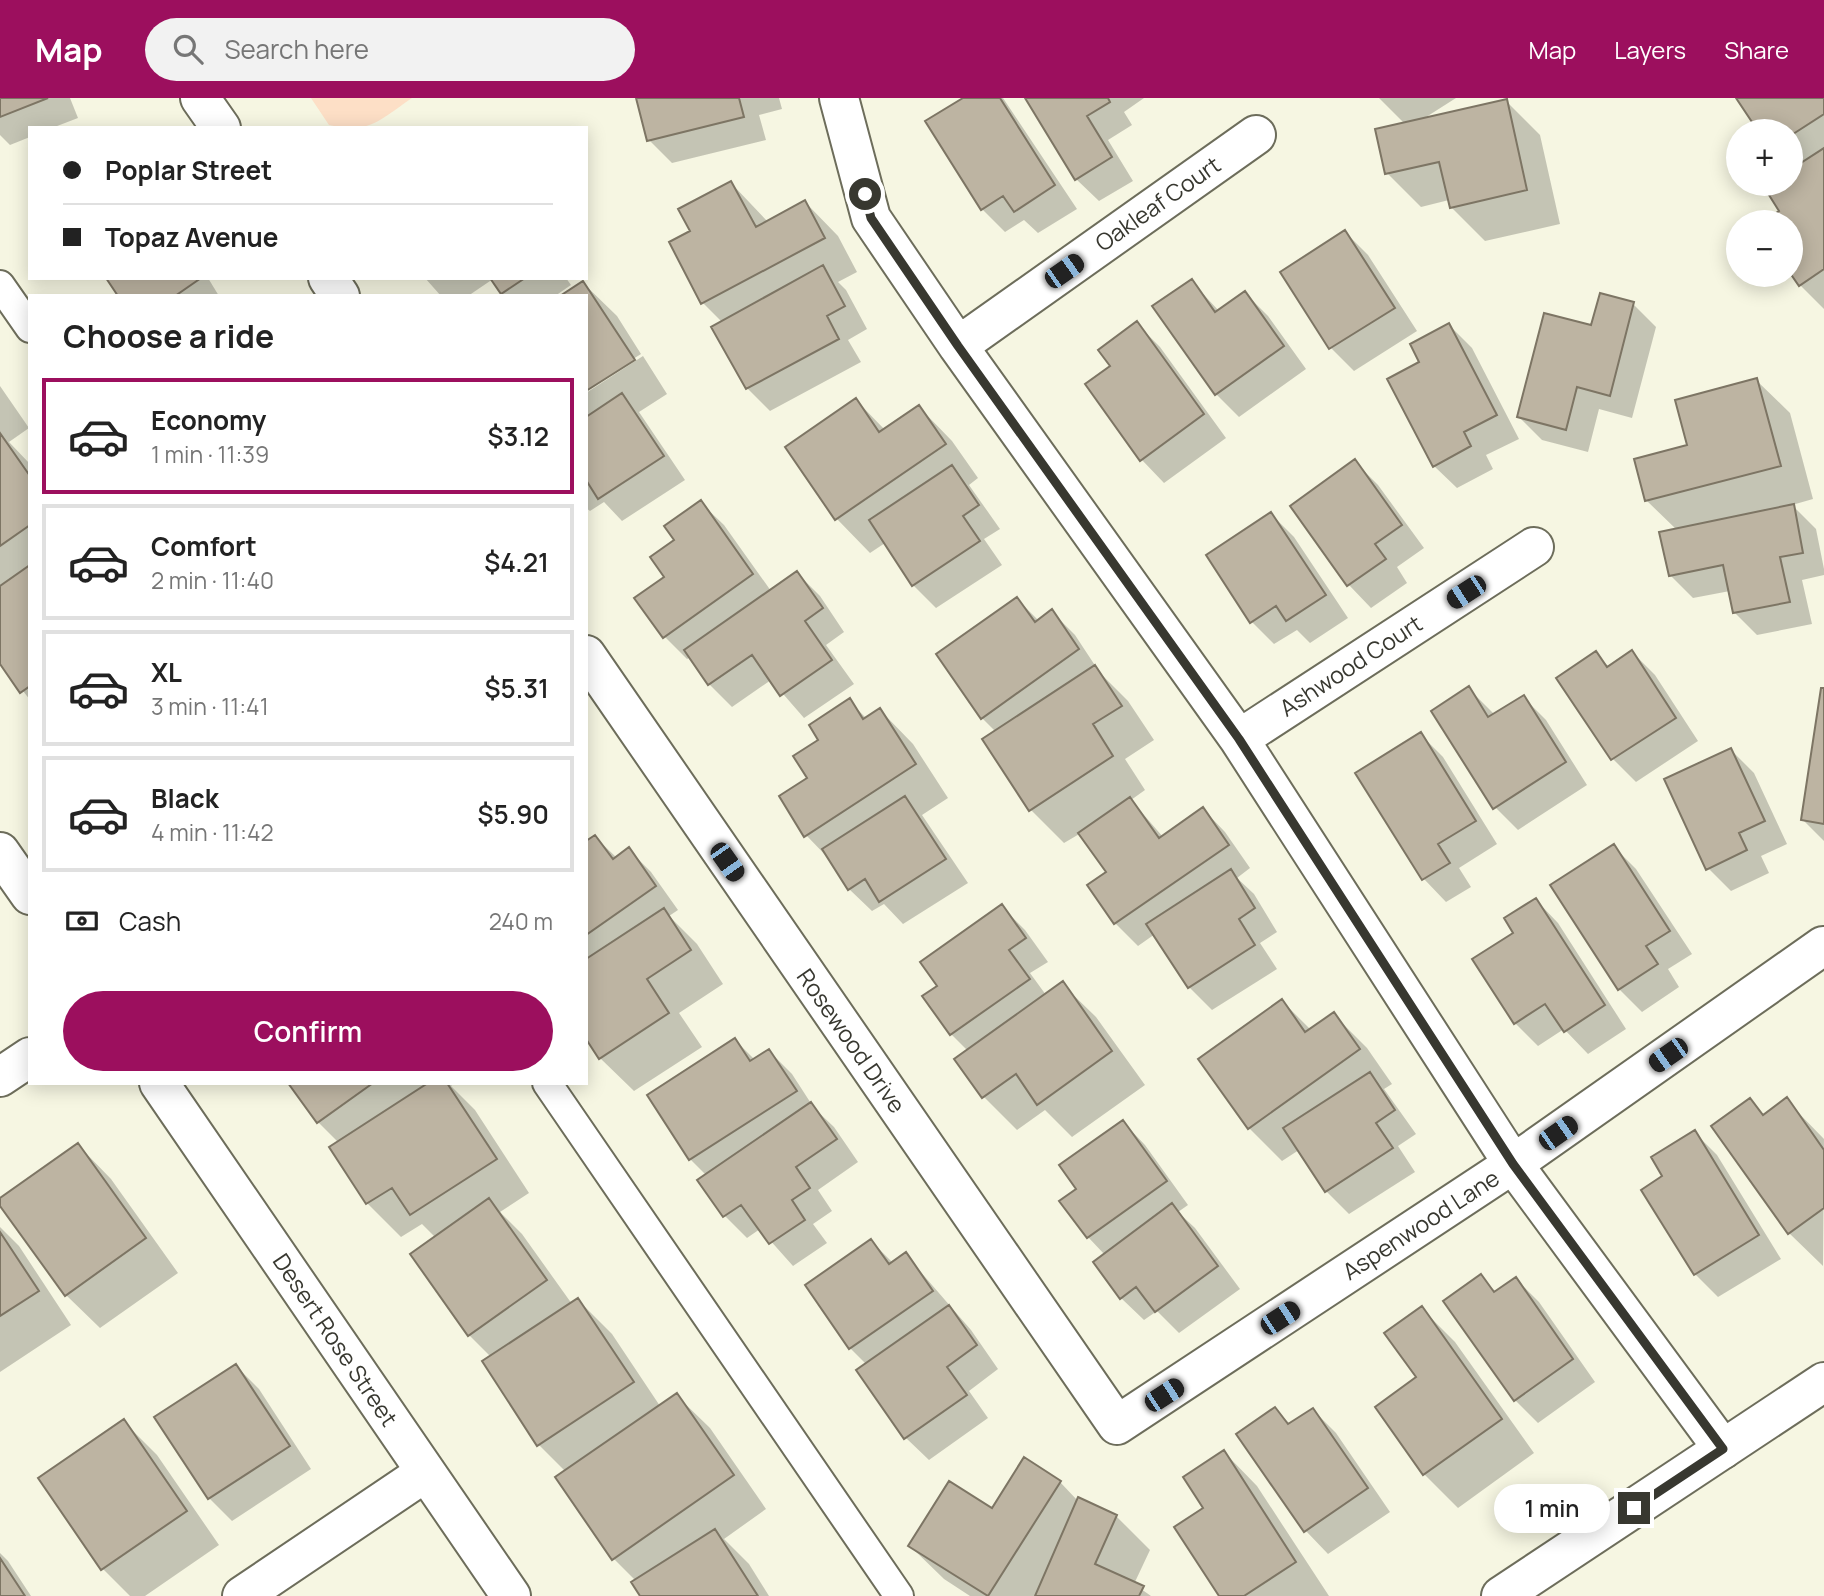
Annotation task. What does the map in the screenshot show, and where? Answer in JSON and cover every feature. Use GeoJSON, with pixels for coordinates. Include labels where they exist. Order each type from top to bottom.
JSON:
{"type":"FeatureCollection","features":[{"type":"Feature","properties":{"kind":"street"},"geometry":{"type":"LineString","coordinates":[[201,98],[221,126]]}},
{"type":"Feature","properties":{"kind":"street"},"geometry":{"type":"LineString","coordinates":[[839,98],[871,218],[958,346],[1239,739],[1513,1164],[1723,1449]]}},
{"type":"Feature","properties":{"kind":"street","name":"Oakleaf Court"},"geometry":{"type":"LineString","coordinates":[[958,346],[1256,135]]}},
{"type":"Feature","properties":{"kind":"street","name":"Ashwood Court"},"geometry":{"type":"LineString","coordinates":[[1239,739],[1534,547]]}},
{"type":"Feature","properties":{"kind":"street","name":"Rosewood Drive"},"geometry":{"type":"LineString","coordinates":[[588,658],[1117,1425]]}},
{"type":"Feature","properties":{"kind":"street"},"geometry":{"type":"LineString","coordinates":[[0,852],[28,892]]}},
{"type":"Feature","properties":{"kind":"street","name":"Aspenwood Lane"},"geometry":{"type":"LineString","coordinates":[[1117,1425],[1513,1164],[1823,946]]}},
{"type":"Feature","properties":{"kind":"street"},"geometry":{"type":"LineString","coordinates":[[0,1077],[28,1058]]}},
{"type":"Feature","properties":{"kind":"street","name":"Desert Rose Street"},"geometry":{"type":"LineString","coordinates":[[160,1085],[511,1596]]}},
{"type":"Feature","properties":{"kind":"street"},"geometry":{"type":"LineString","coordinates":[[1501,1596],[1824,1382]]}},
{"type":"Feature","properties":{"kind":"street"},"geometry":{"type":"LineString","coordinates":[[242,1596],[426,1472]]}},
{"type":"Feature","properties":{"kind":"lane"},"geometry":{"type":"LineString","coordinates":[[0,285],[28,325]]}},
{"type":"Feature","properties":{"kind":"lane"},"geometry":{"type":"LineString","coordinates":[[548,1085],[899,1596]]}},
{"type":"Feature","properties":{"kind":"shaded area"},"geometry":{"type":"Polygon","coordinates":[[[311,98],[412,98],[383,118],[365,126],[329,125],[311,98]]]}},
{"type":"Feature","properties":{"kind":"building"},"geometry":{"type":"Polygon","coordinates":[[[0,98],[48,98],[0,117],[0,98]]]}},
{"type":"Feature","properties":{"kind":"building"},"geometry":{"type":"Polygon","coordinates":[[[636,98],[739,98],[744,117],[647,141],[636,98]]]}},
{"type":"Feature","properties":{"kind":"building"},"geometry":{"type":"Polygon","coordinates":[[[963,98],[1000,98],[1055,185],[1014,212],[1003,196],[981,210],[925,121],[963,98]]]}},
{"type":"Feature","properties":{"kind":"building"},"geometry":{"type":"Polygon","coordinates":[[[1025,98],[1108,98],[1110,102],[1087,116],[1112,157],[1075,180],[1025,98]]]}},
{"type":"Feature","properties":{"kind":"building"},"geometry":{"type":"Polygon","coordinates":[[[1736,98],[1824,98],[1824,114],[1803,128],[1803,119],[1750,119],[1736,98]]]}},
{"type":"Feature","properties":{"kind":"building"},"geometry":{"type":"Polygon","coordinates":[[[1507,99],[1527,190],[1450,208],[1439,162],[1385,174],[1375,129],[1507,99]]]}},
{"type":"Feature","properties":{"kind":"building"},"geometry":{"type":"Polygon","coordinates":[[[1824,148],[1824,269],[1803,283],[1803,210],[1778,210],[1770,196],[1803,196],[1803,162],[1824,148]]]}},
{"type":"Feature","properties":{"kind":"building"},"geometry":{"type":"Polygon","coordinates":[[[731,181],[756,227],[805,200],[825,238],[701,304],[669,242],[690,231],[678,209],[731,181]]]}},
{"type":"Feature","properties":{"kind":"building"},"geometry":{"type":"Polygon","coordinates":[[[1345,230],[1395,308],[1329,349],[1280,272],[1345,230]]]}},
{"type":"Feature","properties":{"kind":"building"},"geometry":{"type":"Polygon","coordinates":[[[823,265],[845,306],[827,316],[839,339],[746,389],[711,327],[823,265]]]}},
{"type":"Feature","properties":{"kind":"building"},"geometry":{"type":"Polygon","coordinates":[[[1192,279],[1215,312],[1245,291],[1284,346],[1215,395],[1152,306],[1192,279]]]}},
{"type":"Feature","properties":{"kind":"building"},"geometry":{"type":"Polygon","coordinates":[[[107,280],[198,280],[178,294],[117,294],[107,280]]]}},
{"type":"Feature","properties":{"kind":"building"},"geometry":{"type":"Polygon","coordinates":[[[491,280],[522,280],[501,294],[491,280]]]}},
{"type":"Feature","properties":{"kind":"building"},"geometry":{"type":"Polygon","coordinates":[[[583,281],[635,360],[588,390],[588,294],[563,294],[583,281]]]}},
{"type":"Feature","properties":{"kind":"building"},"geometry":{"type":"Polygon","coordinates":[[[1600,293],[1634,302],[1610,396],[1577,387],[1566,430],[1517,417],[1544,313],[1591,325],[1600,293]]]}},
{"type":"Feature","properties":{"kind":"building"},"geometry":{"type":"Polygon","coordinates":[[[1137,321],[1204,414],[1140,461],[1085,384],[1110,366],[1098,350],[1137,321]]]}},
{"type":"Feature","properties":{"kind":"building"},"geometry":{"type":"Polygon","coordinates":[[[1449,323],[1497,415],[1464,432],[1471,446],[1433,467],[1387,379],[1419,362],[1410,344],[1449,323]]]}},
{"type":"Feature","properties":{"kind":"building"},"geometry":{"type":"Polygon","coordinates":[[[1757,378],[1781,466],[1645,501],[1634,459],[1687,445],[1675,400],[1757,378]]]}},
{"type":"Feature","properties":{"kind":"building"},"geometry":{"type":"Polygon","coordinates":[[[622,393],[664,456],[598,499],[588,483],[588,416],[622,393]]]}},
{"type":"Feature","properties":{"kind":"building"},"geometry":{"type":"Polygon","coordinates":[[[856,398],[879,432],[919,405],[946,444],[835,520],[785,447],[856,398]]]}},
{"type":"Feature","properties":{"kind":"building"},"geometry":{"type":"Polygon","coordinates":[[[0,433],[28,473],[28,526],[0,546],[0,433]]]}},
{"type":"Feature","properties":{"kind":"building"},"geometry":{"type":"Polygon","coordinates":[[[1355,459],[1402,525],[1375,544],[1386,559],[1347,586],[1290,506],[1355,459]]]}},
{"type":"Feature","properties":{"kind":"building"},"geometry":{"type":"Polygon","coordinates":[[[952,465],[979,505],[963,516],[980,541],[912,586],[869,520],[952,465]]]}},
{"type":"Feature","properties":{"kind":"building"},"geometry":{"type":"Polygon","coordinates":[[[701,500],[753,574],[663,638],[634,598],[664,577],[650,557],[674,540],[664,526],[701,500]]]}},
{"type":"Feature","properties":{"kind":"building"},"geometry":{"type":"Polygon","coordinates":[[[1794,504],[1803,553],[1780,557],[1790,602],[1733,613],[1723,565],[1669,576],[1659,532],[1794,504]]]}},
{"type":"Feature","properties":{"kind":"building"},"geometry":{"type":"Polygon","coordinates":[[[1271,512],[1326,595],[1286,621],[1276,606],[1250,623],[1206,555],[1271,512]]]}},
{"type":"Feature","properties":{"kind":"building"},"geometry":{"type":"Polygon","coordinates":[[[28,566],[28,687],[20,693],[0,664],[0,586],[28,566]]]}},
{"type":"Feature","properties":{"kind":"building"},"geometry":{"type":"Polygon","coordinates":[[[797,571],[823,608],[805,621],[832,660],[780,696],[752,655],[708,685],[684,650],[797,571]]]}},
{"type":"Feature","properties":{"kind":"building"},"geometry":{"type":"Polygon","coordinates":[[[1017,597],[1035,622],[1052,609],[1079,649],[981,719],[936,654],[1017,597]]]}},
{"type":"Feature","properties":{"kind":"building"},"geometry":{"type":"Polygon","coordinates":[[[1632,650],[1676,718],[1611,760],[1556,678],[1596,651],[1607,667],[1632,650]]]}},
{"type":"Feature","properties":{"kind":"building"},"geometry":{"type":"Polygon","coordinates":[[[1095,665],[1122,706],[1093,724],[1113,756],[1029,811],[982,739],[1095,665]]]}},
{"type":"Feature","properties":{"kind":"building"},"geometry":{"type":"Polygon","coordinates":[[[1469,686],[1488,717],[1524,695],[1566,762],[1493,809],[1431,711],[1469,686]]]}},
{"type":"Feature","properties":{"kind":"building"},"geometry":{"type":"Polygon","coordinates":[[[1821,688],[1824,688],[1824,824],[1801,820],[1821,688]]]}},
{"type":"Feature","properties":{"kind":"building"},"geometry":{"type":"Polygon","coordinates":[[[850,698],[863,719],[880,708],[916,764],[804,837],[779,796],[807,778],[793,756],[818,740],[809,725],[850,698]]]}},
{"type":"Feature","properties":{"kind":"building"},"geometry":{"type":"Polygon","coordinates":[[[1421,732],[1476,821],[1438,844],[1450,863],[1422,880],[1355,773],[1421,732]]]}},
{"type":"Feature","properties":{"kind":"building"},"geometry":{"type":"Polygon","coordinates":[[[1731,748],[1765,821],[1739,833],[1747,850],[1706,870],[1664,779],[1731,748]]]}},
{"type":"Feature","properties":{"kind":"building"},"geometry":{"type":"Polygon","coordinates":[[[905,796],[946,859],[879,902],[865,879],[848,890],[822,849],[905,796]]]}},
{"type":"Feature","properties":{"kind":"building"},"geometry":{"type":"Polygon","coordinates":[[[1130,797],[1159,838],[1203,807],[1229,845],[1114,924],[1087,885],[1106,872],[1078,833],[1130,797]]]}},
{"type":"Feature","properties":{"kind":"building"},"geometry":{"type":"Polygon","coordinates":[[[595,835],[613,859],[629,847],[656,886],[588,934],[588,840],[595,835]]]}},
{"type":"Feature","properties":{"kind":"building"},"geometry":{"type":"Polygon","coordinates":[[[1614,844],[1670,931],[1646,946],[1658,964],[1618,990],[1550,885],[1614,844]]]}},
{"type":"Feature","properties":{"kind":"building"},"geometry":{"type":"Polygon","coordinates":[[[1231,869],[1255,908],[1239,919],[1255,945],[1188,988],[1146,924],[1231,869]]]}},
{"type":"Feature","properties":{"kind":"building"},"geometry":{"type":"Polygon","coordinates":[[[1536,898],[1605,1005],[1564,1032],[1545,1004],[1514,1024],[1472,959],[1513,933],[1504,918],[1536,898]]]}},
{"type":"Feature","properties":{"kind":"building"},"geometry":{"type":"Polygon","coordinates":[[[1002,904],[1026,938],[1009,950],[1030,979],[950,1035],[922,996],[937,986],[920,962],[1002,904]]]}},
{"type":"Feature","properties":{"kind":"building"},"geometry":{"type":"Polygon","coordinates":[[[664,908],[691,950],[647,979],[669,1013],[599,1059],[588,1042],[588,958],[664,908]]]}},
{"type":"Feature","properties":{"kind":"building"},"geometry":{"type":"Polygon","coordinates":[[[1063,981],[1112,1051],[1037,1105],[1016,1074],[982,1098],[954,1059],[1063,981]]]}},
{"type":"Feature","properties":{"kind":"building"},"geometry":{"type":"Polygon","coordinates":[[[1282,999],[1305,1032],[1334,1012],[1360,1049],[1248,1129],[1198,1059],[1282,999]]]}},
{"type":"Feature","properties":{"kind":"building"},"geometry":{"type":"Polygon","coordinates":[[[735,1038],[750,1061],[769,1049],[797,1091],[689,1160],[647,1095],[735,1038]]]}},
{"type":"Feature","properties":{"kind":"building"},"geometry":{"type":"Polygon","coordinates":[[[1370,1072],[1395,1110],[1376,1123],[1393,1148],[1325,1192],[1283,1128],[1370,1072]]]}},
{"type":"Feature","properties":{"kind":"building"},"geometry":{"type":"Polygon","coordinates":[[[289,1085],[370,1085],[317,1123],[289,1085]]]}},
{"type":"Feature","properties":{"kind":"building"},"geometry":{"type":"Polygon","coordinates":[[[425,1085],[448,1085],[497,1159],[410,1215],[392,1188],[366,1204],[329,1147],[425,1085]]]}},
{"type":"Feature","properties":{"kind":"building"},"geometry":{"type":"Polygon","coordinates":[[[1787,1097],[1824,1150],[1824,1208],[1788,1234],[1711,1126],[1750,1098],[1763,1115],[1787,1097]]]}},
{"type":"Feature","properties":{"kind":"building"},"geometry":{"type":"Polygon","coordinates":[[[811,1102],[837,1139],[796,1167],[810,1188],[792,1200],[805,1220],[769,1244],[741,1205],[723,1217],[697,1180],[811,1102]]]}},
{"type":"Feature","properties":{"kind":"building"},"geometry":{"type":"Polygon","coordinates":[[[1123,1120],[1167,1181],[1087,1238],[1059,1201],[1076,1189],[1059,1165],[1123,1120]]]}},
{"type":"Feature","properties":{"kind":"building"},"geometry":{"type":"Polygon","coordinates":[[[1695,1130],[1759,1235],[1694,1275],[1641,1190],[1662,1176],[1651,1157],[1695,1130]]]}},
{"type":"Feature","properties":{"kind":"building"},"geometry":{"type":"Polygon","coordinates":[[[78,1143],[146,1238],[65,1296],[0,1206],[0,1198],[78,1143]]]}},
{"type":"Feature","properties":{"kind":"building"},"geometry":{"type":"Polygon","coordinates":[[[489,1198],[547,1280],[468,1336],[410,1254],[489,1198]]]}},
{"type":"Feature","properties":{"kind":"building"},"geometry":{"type":"Polygon","coordinates":[[[1172,1203],[1218,1266],[1155,1312],[1136,1287],[1120,1299],[1093,1262],[1172,1203]]]}},
{"type":"Feature","properties":{"kind":"building"},"geometry":{"type":"Polygon","coordinates":[[[0,1232],[39,1291],[0,1316],[0,1232]]]}},
{"type":"Feature","properties":{"kind":"building"},"geometry":{"type":"Polygon","coordinates":[[[871,1239],[889,1264],[906,1252],[933,1291],[849,1349],[805,1285],[871,1239]]]}},
{"type":"Feature","properties":{"kind":"building"},"geometry":{"type":"Polygon","coordinates":[[[1481,1274],[1494,1292],[1516,1277],[1573,1359],[1514,1401],[1443,1301],[1481,1274]]]}},
{"type":"Feature","properties":{"kind":"building"},"geometry":{"type":"Polygon","coordinates":[[[578,1298],[634,1382],[537,1446],[482,1361],[578,1298]]]}},
{"type":"Feature","properties":{"kind":"building"},"geometry":{"type":"Polygon","coordinates":[[[949,1305],[977,1345],[947,1367],[967,1395],[904,1439],[856,1370],[949,1305]]]}},
{"type":"Feature","properties":{"kind":"building"},"geometry":{"type":"Polygon","coordinates":[[[1422,1306],[1502,1419],[1423,1475],[1375,1407],[1416,1377],[1384,1333],[1422,1306]]]}},
{"type":"Feature","properties":{"kind":"building"},"geometry":{"type":"Polygon","coordinates":[[[236,1364],[290,1446],[208,1499],[154,1417],[236,1364]]]}},
{"type":"Feature","properties":{"kind":"building"},"geometry":{"type":"Polygon","coordinates":[[[677,1393],[734,1475],[612,1560],[555,1477],[677,1393]]]}},
{"type":"Feature","properties":{"kind":"building"},"geometry":{"type":"Polygon","coordinates":[[[1275,1407],[1288,1424],[1313,1408],[1368,1488],[1304,1532],[1236,1434],[1275,1407]]]}},
{"type":"Feature","properties":{"kind":"building"},"geometry":{"type":"Polygon","coordinates":[[[124,1419],[187,1511],[101,1570],[38,1478],[124,1419]]]}},
{"type":"Feature","properties":{"kind":"building"},"geometry":{"type":"Polygon","coordinates":[[[1224,1450],[1296,1562],[1244,1596],[1219,1596],[1174,1527],[1203,1508],[1183,1477],[1224,1450]]]}},
{"type":"Feature","properties":{"kind":"building"},"geometry":{"type":"Polygon","coordinates":[[[1024,1457],[1061,1481],[988,1596],[908,1546],[949,1481],[992,1508],[1024,1457]]]}},
{"type":"Feature","properties":{"kind":"building"},"geometry":{"type":"Polygon","coordinates":[[[1078,1497],[1117,1515],[1095,1564],[1144,1586],[1139,1596],[1035,1596],[1078,1497]]]}},
{"type":"Feature","properties":{"kind":"building"},"geometry":{"type":"Polygon","coordinates":[[[715,1529],[758,1596],[640,1596],[631,1582],[715,1529]]]}},
{"type":"Feature","properties":{"kind":"building"},"geometry":{"type":"Polygon","coordinates":[[[0,1558],[25,1596],[0,1596],[0,1558]]]}},
{"type":"Feature","properties":{"kind":"route"},"geometry":{"type":"LineString","coordinates":[[865,194],[871,218],[958,346],[1239,739],[1513,1164],[1723,1449],[1634,1508]]}}]}
